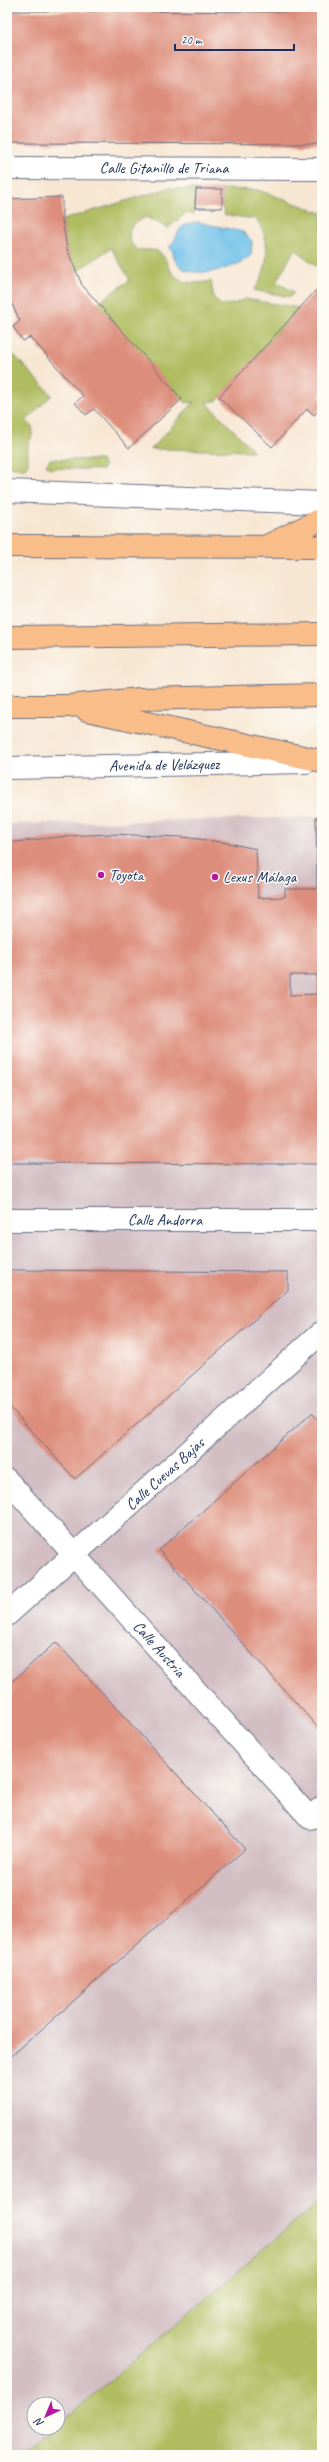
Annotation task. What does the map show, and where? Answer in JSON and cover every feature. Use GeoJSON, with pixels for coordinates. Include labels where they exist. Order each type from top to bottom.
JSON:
{"type":"FeatureCollection","features":[{"type":"Feature","properties":{"kind":"highway"},"geometry":{"type":"LineString","coordinates":[[264,548],[322,519]]}},
{"type":"Feature","properties":{"kind":"highway"},"geometry":{"type":"LineString","coordinates":[[7,546],[322,548]]}},
{"type":"Feature","properties":{"kind":"highway"},"geometry":{"type":"LineString","coordinates":[[7,637],[322,634]]}},
{"type":"Feature","properties":{"kind":"highway"},"geometry":{"type":"LineString","coordinates":[[7,706],[68,706],[140,699],[322,695]]}},
{"type":"Feature","properties":{"kind":"highway"},"geometry":{"type":"LineString","coordinates":[[68,706],[322,761]]}},
{"type":"Feature","properties":{"kind":"street","name":"Calle Gitanillo de Triana"},"geometry":{"type":"LineString","coordinates":[[7,168],[322,169]]}},
{"type":"Feature","properties":{"kind":"street"},"geometry":{"type":"LineString","coordinates":[[7,491],[322,503]]}},
{"type":"Feature","properties":{"kind":"street","name":"Avenida de Velázquez"},"geometry":{"type":"LineString","coordinates":[[7,768],[322,761]]}},
{"type":"Feature","properties":{"kind":"street","name":"Calle Andorra"},"geometry":{"type":"LineString","coordinates":[[7,1220],[322,1220]]}},
{"type":"Feature","properties":{"kind":"street","name":"Calle Cuevas Bajas"},"geometry":{"type":"LineString","coordinates":[[7,1615],[322,1332]]}},
{"type":"Feature","properties":{"kind":"street","name":"Calle Austria"},"geometry":{"type":"LineString","coordinates":[[7,1480],[74,1554],[316,1813]]}},
{"type":"Feature","properties":{"kind":"shaded area"},"geometry":{"type":"Polygon","coordinates":[[[322,817],[322,2199],[66,2418],[66,2396],[26,2396],[26,2436],[46,2436],[23,2455],[7,2455],[7,824],[322,817]]]}},
{"type":"Feature","properties":{"kind":"green space"},"geometry":{"type":"Polygon","coordinates":[[[169,188],[196,189],[194,214],[186,213],[168,228],[146,217],[136,222],[129,230],[130,241],[136,249],[155,250],[160,253],[164,257],[169,268],[179,279],[195,283],[211,281],[214,298],[221,305],[233,304],[246,299],[299,308],[217,401],[206,402],[254,451],[151,449],[194,402],[186,403],[182,399],[96,304],[130,280],[111,248],[76,272],[67,249],[62,220],[169,188]]]}},
{"type":"Feature","properties":{"kind":"green space"},"geometry":{"type":"Polygon","coordinates":[[[222,189],[258,190],[322,213],[322,271],[295,249],[276,282],[294,292],[290,297],[254,290],[263,274],[267,255],[265,236],[256,219],[225,215],[222,208],[222,189]]]}},
{"type":"Feature","properties":{"kind":"green space"},"geometry":{"type":"Polygon","coordinates":[[[12,353],[52,395],[26,421],[32,426],[33,433],[28,445],[28,464],[24,469],[7,465],[7,421],[9,421],[7,419],[7,358],[12,353]]]}},
{"type":"Feature","properties":{"kind":"green space"},"geometry":{"type":"Polygon","coordinates":[[[50,459],[101,460],[104,467],[102,470],[49,468],[46,465],[50,459]]]}},
{"type":"Feature","properties":{"kind":"green space"},"geometry":{"type":"Polygon","coordinates":[[[322,2199],[322,2455],[23,2455],[46,2436],[66,2436],[66,2418],[322,2199]]]}},
{"type":"Feature","properties":{"kind":"water"},"geometry":{"type":"Polygon","coordinates":[[[198,222],[243,232],[252,241],[251,255],[244,261],[221,270],[196,272],[185,269],[177,263],[170,246],[174,242],[181,228],[190,223],[198,222]]]}},
{"type":"Feature","properties":{"kind":"building"},"geometry":{"type":"Polygon","coordinates":[[[7,11],[322,12],[322,144],[7,143],[7,11]]]}},
{"type":"Feature","properties":{"kind":"building"},"geometry":{"type":"Polygon","coordinates":[[[196,189],[222,189],[222,208],[195,208],[196,189]]]}},
{"type":"Feature","properties":{"kind":"building"},"geometry":{"type":"Polygon","coordinates":[[[62,197],[62,220],[67,249],[82,285],[182,399],[129,448],[94,409],[86,415],[75,403],[83,396],[30,337],[23,341],[13,327],[20,321],[7,294],[7,199],[62,197]]]}},
{"type":"Feature","properties":{"kind":"building"},"geometry":{"type":"Polygon","coordinates":[[[322,278],[322,393],[319,396],[322,399],[322,407],[314,415],[307,409],[272,447],[219,397],[318,288],[322,278]]]}},
{"type":"Feature","properties":{"kind":"building"},"geometry":{"type":"Polygon","coordinates":[[[316,817],[322,817],[322,1164],[7,1163],[7,843],[67,836],[108,834],[183,837],[228,843],[256,849],[258,898],[285,897],[285,889],[317,889],[316,817]],[[290,975],[290,995],[317,994],[317,975],[290,975]]]}},
{"type":"Feature","properties":{"kind":"building"},"geometry":{"type":"Polygon","coordinates":[[[7,1270],[288,1272],[288,1290],[75,1479],[7,1404],[7,1270]]]}},
{"type":"Feature","properties":{"kind":"building"},"geometry":{"type":"Polygon","coordinates":[[[312,1413],[322,1424],[322,1732],[159,1550],[312,1413]]]}},
{"type":"Feature","properties":{"kind":"building"},"geometry":{"type":"Polygon","coordinates":[[[56,1642],[245,1849],[7,2060],[7,1686],[56,1642]]]}},
{"type":"Feature","properties":{"kind":"place","name":"Toyota"},"geometry":{"type":"Point","coordinates":[101,875]}},
{"type":"Feature","properties":{"kind":"place","name":"Lexus Málaga"},"geometry":{"type":"Point","coordinates":[215,877]}}]}
